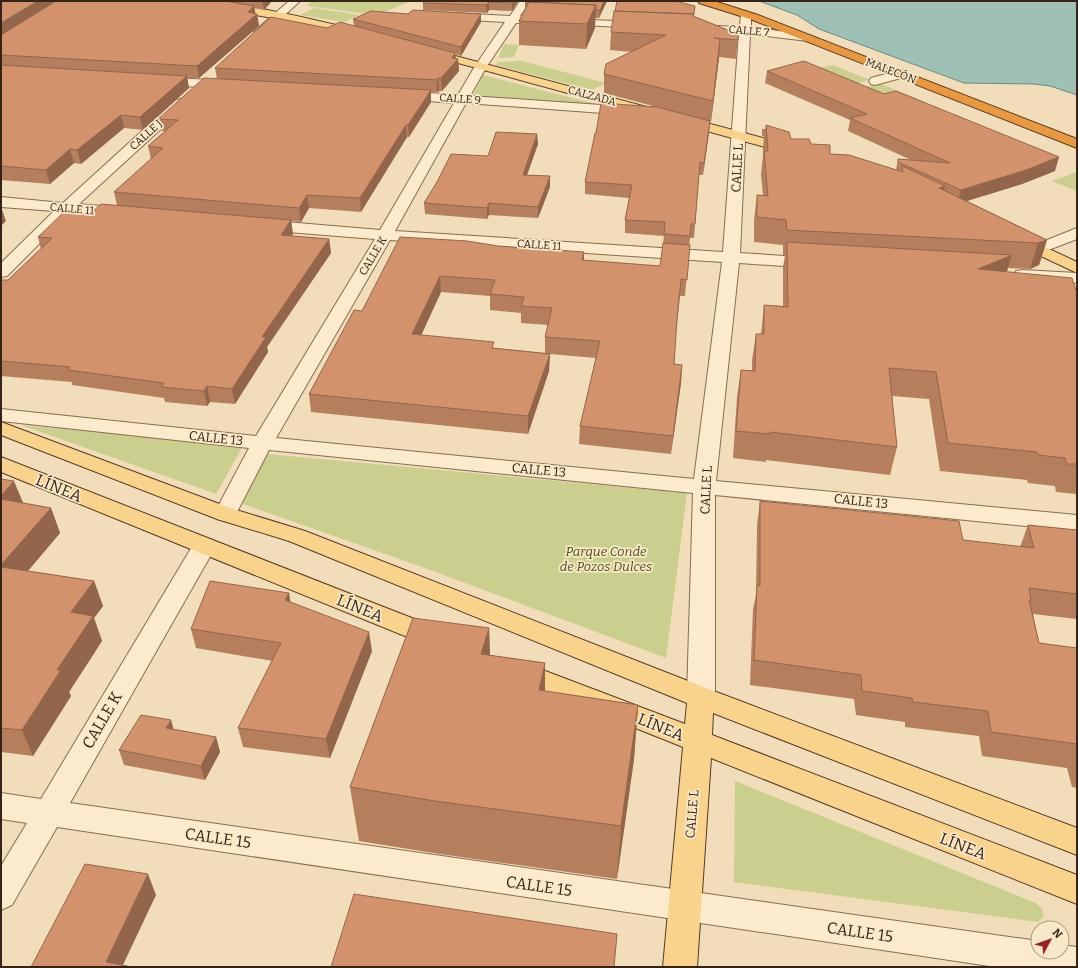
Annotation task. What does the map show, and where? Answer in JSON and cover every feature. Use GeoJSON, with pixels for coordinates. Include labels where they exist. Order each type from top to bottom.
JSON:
{"type":"FeatureCollection","features":[{"type":"Feature","properties":{"kind":"highway","name":"MALECÓN"},"geometry":{"type":"LineString","coordinates":[[704,1],[746,14],[1077,144]]}},
{"type":"Feature","properties":{"kind":"main road"},"geometry":{"type":"LineString","coordinates":[[192,1],[278,16],[371,36]]}},
{"type":"Feature","properties":{"kind":"main road","name":"CALZADA"},"geometry":{"type":"LineString","coordinates":[[416,48],[808,155]]}},
{"type":"Feature","properties":{"kind":"main road"},"geometry":{"type":"LineString","coordinates":[[1008,234],[1077,268]]}},
{"type":"Feature","properties":{"kind":"main road"},"geometry":{"type":"LineString","coordinates":[[1,428],[225,514],[297,536],[701,697],[1077,842]]}},
{"type":"Feature","properties":{"kind":"main road","name":"LÍNEA"},"geometry":{"type":"LineString","coordinates":[[1,464],[455,645]]}},
{"type":"Feature","properties":{"kind":"main road","name":"LÍNEA"},"geometry":{"type":"LineString","coordinates":[[499,663],[1077,890]]}},
{"type":"Feature","properties":{"kind":"main road","name":"CALLE L"},"geometry":{"type":"LineString","coordinates":[[680,967],[699,742],[701,697]]}},
{"type":"Feature","properties":{"kind":"street"},"geometry":{"type":"LineString","coordinates":[[249,42],[295,1]]}},
{"type":"Feature","properties":{"kind":"street","name":"CALLE K"},"geometry":{"type":"LineString","coordinates":[[225,514],[262,443],[385,235],[481,66],[514,20],[525,1]]}},
{"type":"Feature","properties":{"kind":"street","name":"CALLE L"},"geometry":{"type":"LineString","coordinates":[[701,697],[704,486],[731,258],[746,14]]}},
{"type":"Feature","properties":{"kind":"street"},"geometry":{"type":"LineString","coordinates":[[442,16],[538,21]]}},
{"type":"Feature","properties":{"kind":"street"},"geometry":{"type":"LineString","coordinates":[[554,21],[649,26]]}},
{"type":"Feature","properties":{"kind":"street","name":"CALLE 7"},"geometry":{"type":"LineString","coordinates":[[681,27],[745,30],[808,38]]}},
{"type":"Feature","properties":{"kind":"street","name":"CALLE J"},"geometry":{"type":"LineString","coordinates":[[1,272],[66,208],[214,73]]}},
{"type":"Feature","properties":{"kind":"street"},"geometry":{"type":"LineString","coordinates":[[875,81],[901,74]]}},
{"type":"Feature","properties":{"kind":"street"},"geometry":{"type":"LineString","coordinates":[[148,80],[242,86]]}},
{"type":"Feature","properties":{"kind":"street","name":"CALLE 9"},"geometry":{"type":"LineString","coordinates":[[392,95],[656,113]]}},
{"type":"Feature","properties":{"kind":"street","name":"CALLE 11"},"geometry":{"type":"LineString","coordinates":[[1,202],[136,214]]}},
{"type":"Feature","properties":{"kind":"street","name":"CALLE 11"},"geometry":{"type":"LineString","coordinates":[[245,223],[385,235],[826,264]]}},
{"type":"Feature","properties":{"kind":"street"},"geometry":{"type":"LineString","coordinates":[[1038,249],[1077,233]]}},
{"type":"Feature","properties":{"kind":"street"},"geometry":{"type":"LineString","coordinates":[[1006,274],[1077,278]]}},
{"type":"Feature","properties":{"kind":"street","name":"CALLE 13"},"geometry":{"type":"LineString","coordinates":[[1,415],[262,443],[1077,523]]}},
{"type":"Feature","properties":{"kind":"street","name":"CALLE K"},"geometry":{"type":"LineString","coordinates":[[1,895],[204,546]]}},
{"type":"Feature","properties":{"kind":"street","name":"CALLE 15"},"geometry":{"type":"LineString","coordinates":[[1,806],[684,907],[1077,963]]}},
{"type":"Feature","properties":{"kind":"green space"},"geometry":{"type":"Polygon","coordinates":[[[312,1],[412,1],[376,15],[307,6],[312,1]]]}},
{"type":"Feature","properties":{"kind":"green space"},"geometry":{"type":"Polygon","coordinates":[[[314,8],[358,15],[345,22],[300,15],[314,8]]]}},
{"type":"Feature","properties":{"kind":"green space"},"geometry":{"type":"Polygon","coordinates":[[[504,44],[519,45],[514,57],[498,58],[504,44]]]}},
{"type":"Feature","properties":{"kind":"green space"},"geometry":{"type":"Polygon","coordinates":[[[522,61],[606,83],[592,90],[496,65],[497,62],[522,61]]]}},
{"type":"Feature","properties":{"kind":"green space"},"geometry":{"type":"Polygon","coordinates":[[[833,65],[870,80],[838,88],[800,72],[833,65]]]}},
{"type":"Feature","properties":{"kind":"green space"},"geometry":{"type":"Polygon","coordinates":[[[483,75],[600,105],[472,97],[483,75]]]}},
{"type":"Feature","properties":{"kind":"green space"},"geometry":{"type":"Polygon","coordinates":[[[879,83],[921,100],[888,109],[847,92],[879,83]]]}},
{"type":"Feature","properties":{"kind":"green space"},"geometry":{"type":"Polygon","coordinates":[[[1077,172],[1077,191],[1052,181],[1077,172]]]}},
{"type":"Feature","properties":{"kind":"green space"},"geometry":{"type":"Polygon","coordinates":[[[21,425],[243,446],[216,494],[21,425]]]}},
{"type":"Feature","properties":{"kind":"green space","name":"Parque Conde de Pozos Dulces"},"geometry":{"type":"Polygon","coordinates":[[[267,454],[687,493],[666,658],[425,568],[243,504],[239,498],[267,454]]]}},
{"type":"Feature","properties":{"kind":"green space"},"geometry":{"type":"Polygon","coordinates":[[[735,781],[1036,903],[1042,909],[1044,916],[1040,920],[1030,921],[734,882],[735,781]]]}},
{"type":"Feature","properties":{"kind":"water"},"geometry":{"type":"Polygon","coordinates":[[[759,1],[1077,1],[1077,95],[1050,86],[1034,84],[964,83],[819,29],[797,15],[759,1]]]}},
{"type":"Feature","properties":{"kind":"building"},"geometry":{"type":"Polygon","coordinates":[[[1,1],[38,1],[1,23],[1,1]]]}},
{"type":"Feature","properties":{"kind":"building"},"geometry":{"type":"Polygon","coordinates":[[[56,1],[225,1],[254,6],[248,12],[257,14],[197,66],[1,55],[1,35],[56,1]]]}},
{"type":"Feature","properties":{"kind":"building"},"geometry":{"type":"Polygon","coordinates":[[[425,1],[513,1],[512,3],[489,2],[486,5],[423,3],[425,1]]]}},
{"type":"Feature","properties":{"kind":"building"},"geometry":{"type":"Polygon","coordinates":[[[527,1],[604,1],[600,10],[596,10],[596,5],[525,3],[527,1]]]}},
{"type":"Feature","properties":{"kind":"building"},"geometry":{"type":"Polygon","coordinates":[[[617,1],[675,1],[695,6],[694,14],[615,11],[617,1]]]}},
{"type":"Feature","properties":{"kind":"building"},"geometry":{"type":"Polygon","coordinates":[[[529,2],[596,5],[587,24],[519,21],[529,2]]]}},
{"type":"Feature","properties":{"kind":"building"},"geometry":{"type":"Polygon","coordinates":[[[413,10],[481,14],[461,47],[353,19],[371,11],[408,14],[413,10]]]}},
{"type":"Feature","properties":{"kind":"building"},"geometry":{"type":"Polygon","coordinates":[[[614,11],[693,14],[693,16],[738,34],[738,40],[714,38],[720,39],[713,101],[604,74],[606,64],[666,35],[611,32],[614,11]]]}},
{"type":"Feature","properties":{"kind":"building"},"geometry":{"type":"Polygon","coordinates":[[[271,17],[327,28],[340,22],[455,53],[452,58],[458,59],[441,78],[438,78],[437,80],[215,68],[271,17]]]}},
{"type":"Feature","properties":{"kind":"building"},"geometry":{"type":"Polygon","coordinates":[[[804,61],[884,94],[896,91],[1059,157],[1026,170],[961,190],[898,162],[898,159],[950,163],[850,118],[867,114],[767,71],[804,61]]]}},
{"type":"Feature","properties":{"kind":"building"},"geometry":{"type":"Polygon","coordinates":[[[1,65],[187,76],[140,117],[121,115],[77,150],[70,149],[46,170],[1,166],[1,65]]]}},
{"type":"Feature","properties":{"kind":"building"},"geometry":{"type":"Polygon","coordinates":[[[204,78],[431,90],[408,125],[406,125],[360,198],[307,195],[299,208],[114,192],[163,148],[148,146],[178,120],[158,119],[204,78]]]}},
{"type":"Feature","properties":{"kind":"building"},"geometry":{"type":"Polygon","coordinates":[[[601,103],[657,107],[710,121],[704,163],[700,162],[695,224],[691,224],[690,236],[664,234],[665,222],[625,220],[632,185],[585,182],[601,103]]]}},
{"type":"Feature","properties":{"kind":"building"},"geometry":{"type":"Polygon","coordinates":[[[766,125],[789,132],[791,139],[809,139],[811,144],[830,145],[830,154],[849,155],[903,172],[902,166],[945,186],[939,188],[1047,240],[1038,243],[787,230],[786,220],[757,217],[757,195],[768,196],[764,151],[768,151],[766,125]]]}},
{"type":"Feature","properties":{"kind":"building"},"geometry":{"type":"Polygon","coordinates":[[[496,132],[537,134],[523,175],[550,176],[538,207],[489,203],[487,208],[424,203],[437,182],[451,154],[488,156],[496,132]]]}},
{"type":"Feature","properties":{"kind":"building"},"geometry":{"type":"Polygon","coordinates":[[[101,204],[291,220],[281,235],[329,239],[262,337],[266,337],[232,389],[207,386],[204,391],[161,387],[164,383],[68,370],[70,367],[1,361],[1,280],[8,280],[52,238],[38,237],[64,212],[90,214],[101,204]]]}},
{"type":"Feature","properties":{"kind":"building"},"geometry":{"type":"Polygon","coordinates":[[[400,237],[467,241],[498,246],[584,252],[582,260],[660,266],[663,243],[690,245],[687,280],[681,279],[677,320],[674,364],[682,365],[673,436],[580,426],[600,341],[545,337],[552,308],[521,306],[524,297],[490,294],[495,280],[440,276],[412,334],[494,342],[492,348],[550,354],[528,416],[309,394],[354,310],[362,311],[400,237]]]}},
{"type":"Feature","properties":{"kind":"building"},"geometry":{"type":"Polygon","coordinates":[[[787,242],[1012,255],[978,269],[1072,278],[1077,294],[1077,464],[1067,464],[1065,458],[1038,455],[1037,452],[948,443],[936,372],[889,368],[897,447],[770,432],[770,434],[736,431],[741,370],[755,371],[756,334],[764,334],[764,305],[788,307],[787,242]]]}},
{"type":"Feature","properties":{"kind":"building"},"geometry":{"type":"Polygon","coordinates":[[[1,479],[14,481],[1,496],[1,479]]]}},
{"type":"Feature","properties":{"kind":"building"},"geometry":{"type":"Polygon","coordinates":[[[1,499],[51,508],[1,565],[1,499]]]}},
{"type":"Feature","properties":{"kind":"building"},"geometry":{"type":"Polygon","coordinates":[[[760,501],[959,521],[963,540],[1034,548],[1028,525],[1077,530],[1077,594],[1029,588],[1031,601],[1029,600],[1039,643],[1077,648],[1077,744],[991,732],[988,711],[913,702],[912,698],[862,691],[861,675],[754,660],[757,585],[760,586],[760,501]]]}},
{"type":"Feature","properties":{"kind":"building"},"geometry":{"type":"Polygon","coordinates":[[[1,567],[94,581],[71,612],[93,616],[57,670],[61,670],[22,730],[1,728],[1,567]]]}},
{"type":"Feature","properties":{"kind":"building"},"geometry":{"type":"Polygon","coordinates":[[[210,581],[289,593],[285,600],[369,632],[326,739],[238,728],[281,643],[191,629],[210,581]]]}},
{"type":"Feature","properties":{"kind":"building"},"geometry":{"type":"Polygon","coordinates":[[[413,618],[489,628],[481,654],[545,663],[539,690],[638,705],[621,826],[435,801],[350,787],[413,618]]]}},
{"type":"Feature","properties":{"kind":"building"},"geometry":{"type":"Polygon","coordinates":[[[141,715],[171,720],[166,728],[216,737],[201,766],[119,750],[141,715]]]}},
{"type":"Feature","properties":{"kind":"building"},"geometry":{"type":"Polygon","coordinates":[[[85,864],[148,874],[106,962],[132,967],[31,967],[85,864]]]}},
{"type":"Feature","properties":{"kind":"building"},"geometry":{"type":"Polygon","coordinates":[[[354,894],[617,934],[614,967],[331,967],[354,894]]]}}]}
